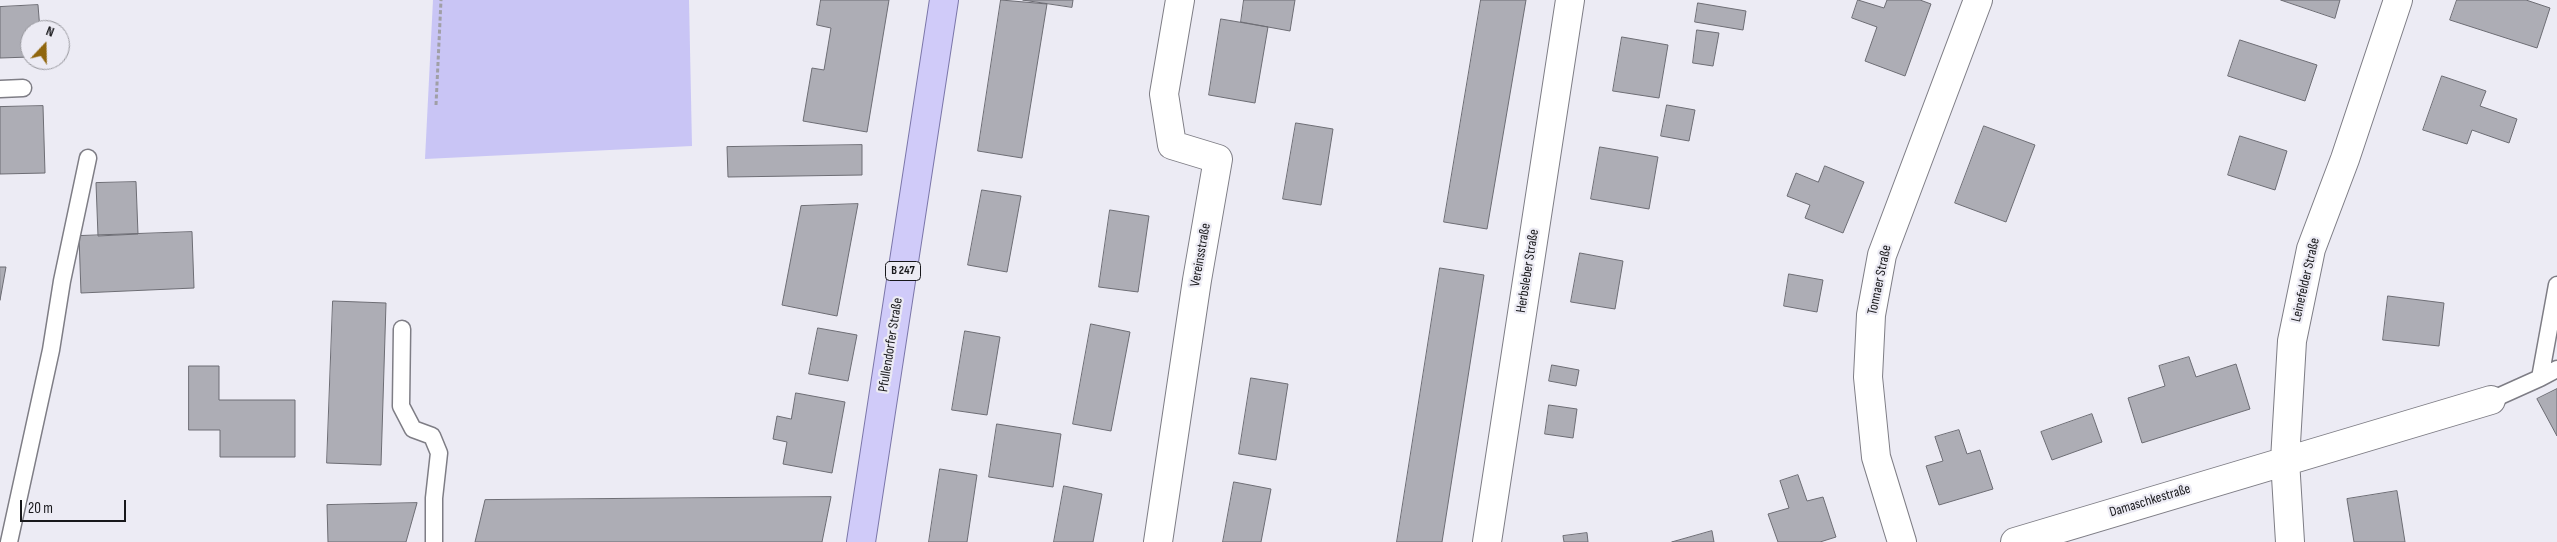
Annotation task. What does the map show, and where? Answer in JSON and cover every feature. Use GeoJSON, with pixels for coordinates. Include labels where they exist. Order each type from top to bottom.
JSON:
{"type":"FeatureCollection","features":[{"type":"Feature","properties":{"kind":"main road","name":"Pfullendorfer Straße"},"geometry":{"type":"LineString","coordinates":[[861,542],[944,0]]}},
{"type":"Feature","properties":{"kind":"street","name":"Vereinsstraße"},"geometry":{"type":"LineString","coordinates":[[1158,542],[1197,280],[1218,159],[1172,144],[1164,94],[1180,0]]}},
{"type":"Feature","properties":{"kind":"street","name":"Herbsleber Straße"},"geometry":{"type":"LineString","coordinates":[[1487,542],[1570,0]]}},
{"type":"Feature","properties":{"kind":"street","name":"Tonnaer Straße"},"geometry":{"type":"LineString","coordinates":[[1902,542],[1876,457],[1868,377],[1871,315],[1882,255],[1978,0]]}},
{"type":"Feature","properties":{"kind":"street","name":"Leinefelder Straße"},"geometry":{"type":"LineString","coordinates":[[2290,542],[2285,460],[2292,341],[2311,249],[2345,159],[2398,0]]}},
{"type":"Feature","properties":{"kind":"street","name":"Damaschkestraße"},"geometry":{"type":"LineString","coordinates":[[2014,542],[2491,400]]}},
{"type":"Feature","properties":{"kind":"lane"},"geometry":{"type":"LineString","coordinates":[[0,89],[23,88]]}},
{"type":"Feature","properties":{"kind":"lane"},"geometry":{"type":"LineString","coordinates":[[9,542],[51,350],[62,281],[88,158]]}},
{"type":"Feature","properties":{"kind":"lane"},"geometry":{"type":"LineString","coordinates":[[2540,378],[2557,285]]}},
{"type":"Feature","properties":{"kind":"lane"},"geometry":{"type":"LineString","coordinates":[[402,329],[401,406],[412,429],[432,436],[439,453],[434,498],[434,542]]}},
{"type":"Feature","properties":{"kind":"lane"},"geometry":{"type":"LineString","coordinates":[[2491,400],[2557,369]]}},
{"type":"Feature","properties":{"kind":"path"},"geometry":{"type":"LineString","coordinates":[[436,105],[441,0]]}},
{"type":"Feature","properties":{"kind":"shaded area"},"geometry":{"type":"Polygon","coordinates":[[[433,0],[689,0],[692,146],[425,159],[433,0]]]}},
{"type":"Feature","properties":{"kind":"building"},"geometry":{"type":"Polygon","coordinates":[[[821,0],[889,0],[867,132],[803,121],[812,68],[824,70],[831,28],[817,25],[821,0]]]}},
{"type":"Feature","properties":{"kind":"building"},"geometry":{"type":"Polygon","coordinates":[[[1001,0],[1047,4],[1022,158],[978,151],[1001,0]]]}},
{"type":"Feature","properties":{"kind":"building"},"geometry":{"type":"Polygon","coordinates":[[[1023,0],[1073,0],[1072,7],[1023,0]]]}},
{"type":"Feature","properties":{"kind":"building"},"geometry":{"type":"Polygon","coordinates":[[[1244,0],[1295,0],[1290,31],[1241,22],[1244,0]]]}},
{"type":"Feature","properties":{"kind":"building"},"geometry":{"type":"Polygon","coordinates":[[[1481,0],[1526,0],[1487,229],[1444,222],[1481,0]]]}},
{"type":"Feature","properties":{"kind":"building"},"geometry":{"type":"Polygon","coordinates":[[[1858,0],[1884,8],[1887,0],[1920,0],[1931,4],[1905,76],[1865,61],[1877,27],[1852,18],[1858,0]]]}},
{"type":"Feature","properties":{"kind":"building"},"geometry":{"type":"Polygon","coordinates":[[[2281,0],[2340,0],[2335,18],[2281,0]]]}},
{"type":"Feature","properties":{"kind":"building"},"geometry":{"type":"Polygon","coordinates":[[[2457,0],[2526,0],[2550,8],[2537,48],[2450,20],[2457,0]]]}},
{"type":"Feature","properties":{"kind":"building"},"geometry":{"type":"Polygon","coordinates":[[[1698,3],[1746,11],[1743,30],[1695,22],[1698,3]]]}},
{"type":"Feature","properties":{"kind":"building"},"geometry":{"type":"Polygon","coordinates":[[[38,5],[39,20],[20,20],[20,57],[0,58],[0,7],[38,5]]]}},
{"type":"Feature","properties":{"kind":"building"},"geometry":{"type":"Polygon","coordinates":[[[1221,19],[1268,27],[1255,103],[1209,95],[1221,19]]]}},
{"type":"Feature","properties":{"kind":"building"},"geometry":{"type":"Polygon","coordinates":[[[1697,30],[1719,33],[1713,66],[1693,63],[1697,30]]]}},
{"type":"Feature","properties":{"kind":"building"},"geometry":{"type":"Polygon","coordinates":[[[1622,37],[1668,45],[1659,98],[1613,91],[1622,37]]]}},
{"type":"Feature","properties":{"kind":"building"},"geometry":{"type":"Polygon","coordinates":[[[2240,40],[2317,65],[2305,101],[2228,76],[2240,40]]]}},
{"type":"Feature","properties":{"kind":"building"},"geometry":{"type":"Polygon","coordinates":[[[2442,76],[2486,91],[2480,106],[2517,119],[2509,143],[2472,130],[2467,144],[2423,130],[2442,76]]]}},
{"type":"Feature","properties":{"kind":"building"},"geometry":{"type":"Polygon","coordinates":[[[1667,105],[1695,110],[1689,141],[1661,136],[1667,105]]]}},
{"type":"Feature","properties":{"kind":"building"},"geometry":{"type":"Polygon","coordinates":[[[43,106],[45,173],[0,174],[0,107],[43,106]]]}},
{"type":"Feature","properties":{"kind":"building"},"geometry":{"type":"Polygon","coordinates":[[[1296,123],[1333,129],[1321,205],[1283,199],[1296,123]]]}},
{"type":"Feature","properties":{"kind":"building"},"geometry":{"type":"Polygon","coordinates":[[[1984,126],[2035,145],[2006,222],[1955,203],[1984,126]]]}},
{"type":"Feature","properties":{"kind":"building"},"geometry":{"type":"Polygon","coordinates":[[[2240,136],[2287,151],[2275,190],[2228,175],[2240,136]]]}},
{"type":"Feature","properties":{"kind":"building"},"geometry":{"type":"Polygon","coordinates":[[[862,145],[862,175],[728,177],[727,147],[862,145]]]}},
{"type":"Feature","properties":{"kind":"building"},"geometry":{"type":"Polygon","coordinates":[[[1600,147],[1658,157],[1649,209],[1591,199],[1600,147]]]}},
{"type":"Feature","properties":{"kind":"building"},"geometry":{"type":"Polygon","coordinates":[[[1825,166],[1864,182],[1843,233],[1805,218],[1810,205],[1787,196],[1796,173],[1818,182],[1825,166]]]}},
{"type":"Feature","properties":{"kind":"building"},"geometry":{"type":"Polygon","coordinates":[[[136,182],[138,234],[98,236],[96,183],[136,182]]]}},
{"type":"Feature","properties":{"kind":"building"},"geometry":{"type":"Polygon","coordinates":[[[982,190],[1021,196],[1007,272],[968,265],[982,190]]]}},
{"type":"Feature","properties":{"kind":"building"},"geometry":{"type":"Polygon","coordinates":[[[858,204],[837,316],[782,305],[801,206],[858,204]]]}},
{"type":"Feature","properties":{"kind":"building"},"geometry":{"type":"Polygon","coordinates":[[[1110,210],[1149,216],[1138,292],[1099,287],[1110,210]]]}},
{"type":"Feature","properties":{"kind":"building"},"geometry":{"type":"Polygon","coordinates":[[[192,232],[194,288],[81,293],[79,236],[192,232]]]}},
{"type":"Feature","properties":{"kind":"building"},"geometry":{"type":"Polygon","coordinates":[[[1580,253],[1623,261],[1615,309],[1571,302],[1580,253]]]}},
{"type":"Feature","properties":{"kind":"building"},"geometry":{"type":"Polygon","coordinates":[[[0,267],[6,267],[0,300],[0,267]]]}},
{"type":"Feature","properties":{"kind":"building"},"geometry":{"type":"Polygon","coordinates":[[[1440,268],[1484,275],[1442,542],[1397,542],[1440,268]]]}},
{"type":"Feature","properties":{"kind":"building"},"geometry":{"type":"Polygon","coordinates":[[[1789,274],[1823,280],[1817,312],[1784,306],[1789,274]]]}},
{"type":"Feature","properties":{"kind":"building"},"geometry":{"type":"Polygon","coordinates":[[[2388,296],[2444,303],[2439,346],[2383,340],[2388,296]]]}},
{"type":"Feature","properties":{"kind":"building"},"geometry":{"type":"Polygon","coordinates":[[[333,301],[386,303],[381,465],[327,463],[333,301]]]}},
{"type":"Feature","properties":{"kind":"building"},"geometry":{"type":"Polygon","coordinates":[[[1091,324],[1130,332],[1111,431],[1073,424],[1091,324]]]}},
{"type":"Feature","properties":{"kind":"building"},"geometry":{"type":"Polygon","coordinates":[[[818,328],[857,335],[848,381],[809,374],[818,328]]]}},
{"type":"Feature","properties":{"kind":"building"},"geometry":{"type":"Polygon","coordinates":[[[965,331],[1000,337],[987,415],[952,410],[965,331]]]}},
{"type":"Feature","properties":{"kind":"building"},"geometry":{"type":"Polygon","coordinates":[[[2189,357],[2196,377],[2236,364],[2250,409],[2142,443],[2128,398],[2165,386],[2159,366],[2189,357]]]}},
{"type":"Feature","properties":{"kind":"building"},"geometry":{"type":"Polygon","coordinates":[[[1552,365],[1579,370],[1576,386],[1549,381],[1552,365]]]}},
{"type":"Feature","properties":{"kind":"building"},"geometry":{"type":"Polygon","coordinates":[[[189,366],[219,366],[219,400],[295,400],[295,457],[220,457],[220,430],[189,430],[189,366]]]}},
{"type":"Feature","properties":{"kind":"building"},"geometry":{"type":"Polygon","coordinates":[[[1251,378],[1288,384],[1276,460],[1239,454],[1251,378]]]}},
{"type":"Feature","properties":{"kind":"building"},"geometry":{"type":"Polygon","coordinates":[[[2557,389],[2557,436],[2537,399],[2557,389]]]}},
{"type":"Feature","properties":{"kind":"building"},"geometry":{"type":"Polygon","coordinates":[[[796,393],[845,402],[832,473],[783,464],[787,442],[773,439],[777,416],[791,419],[796,393]]]}},
{"type":"Feature","properties":{"kind":"building"},"geometry":{"type":"Polygon","coordinates":[[[1549,405],[1577,409],[1573,438],[1545,434],[1549,405]]]}},
{"type":"Feature","properties":{"kind":"building"},"geometry":{"type":"Polygon","coordinates":[[[2092,414],[2102,442],[2052,460],[2041,432],[2092,414]]]}},
{"type":"Feature","properties":{"kind":"building"},"geometry":{"type":"Polygon","coordinates":[[[997,424],[1061,434],[1053,487],[989,477],[997,424]]]}},
{"type":"Feature","properties":{"kind":"building"},"geometry":{"type":"Polygon","coordinates":[[[1959,430],[1967,454],[1980,450],[1993,489],[1939,505],[1926,466],[1943,461],[1935,437],[1959,430]]]}},
{"type":"Feature","properties":{"kind":"building"},"geometry":{"type":"Polygon","coordinates":[[[940,469],[977,475],[967,542],[929,542],[940,469]]]}},
{"type":"Feature","properties":{"kind":"building"},"geometry":{"type":"Polygon","coordinates":[[[1798,475],[1807,501],[1823,497],[1836,537],[1820,542],[1778,542],[1768,514],[1789,508],[1780,481],[1798,475]]]}},
{"type":"Feature","properties":{"kind":"building"},"geometry":{"type":"Polygon","coordinates":[[[1234,482],[1271,489],[1261,542],[1223,542],[1234,482]]]}},
{"type":"Feature","properties":{"kind":"building"},"geometry":{"type":"Polygon","coordinates":[[[1064,486],[1102,494],[1093,542],[1054,542],[1064,486]]]}},
{"type":"Feature","properties":{"kind":"building"},"geometry":{"type":"Polygon","coordinates":[[[2397,491],[2405,542],[2354,542],[2347,499],[2397,491]]]}},
{"type":"Feature","properties":{"kind":"building"},"geometry":{"type":"Polygon","coordinates":[[[831,497],[822,542],[475,542],[485,500],[831,497]]]}},
{"type":"Feature","properties":{"kind":"building"},"geometry":{"type":"Polygon","coordinates":[[[417,503],[406,542],[328,542],[327,505],[417,503]]]}},
{"type":"Feature","properties":{"kind":"building"},"geometry":{"type":"Polygon","coordinates":[[[1712,531],[1714,542],[1672,542],[1712,531]]]}},
{"type":"Feature","properties":{"kind":"building"},"geometry":{"type":"Polygon","coordinates":[[[1587,533],[1588,542],[1564,542],[1563,536],[1587,533]]]}}]}
